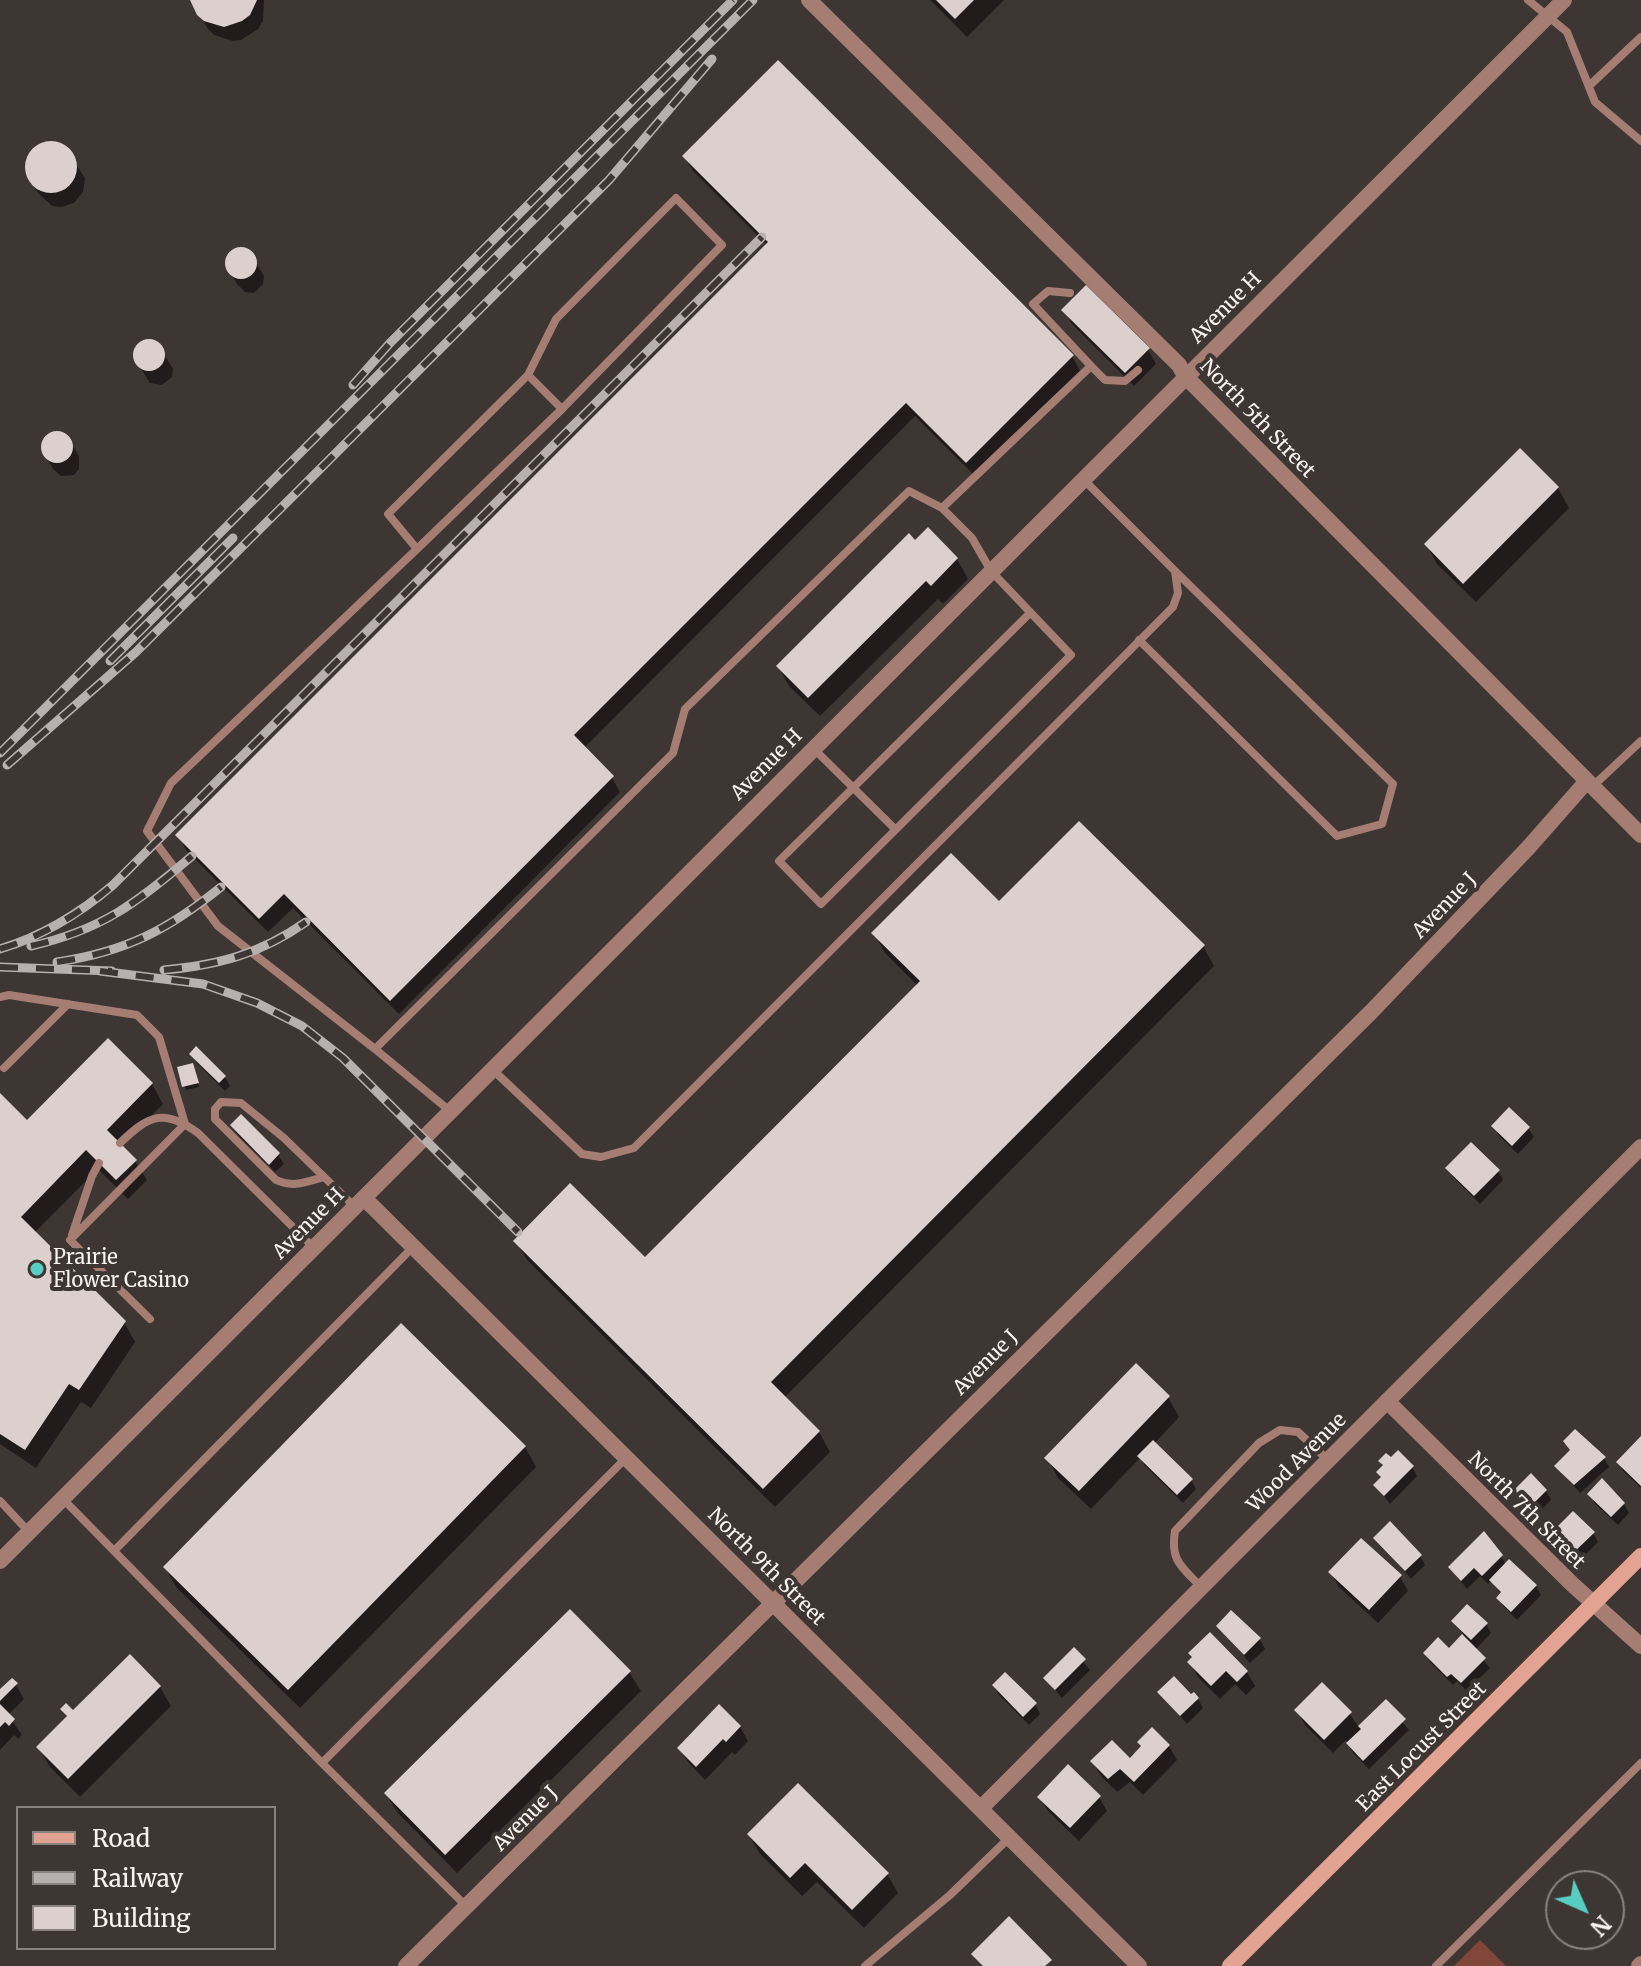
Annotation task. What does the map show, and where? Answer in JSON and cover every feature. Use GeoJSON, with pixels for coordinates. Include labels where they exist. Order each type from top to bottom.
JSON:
{"type":"FeatureCollection","features":[{"type":"Feature","properties":{"kind":"main road","name":"East Locust Street"},"geometry":{"type":"LineString","coordinates":[[1230,1966],[1641,1556]]}},
{"type":"Feature","properties":{"kind":"street","name":"North 5th Street"},"geometry":{"type":"LineString","coordinates":[[809,0],[1179,365],[1185,376],[1641,835]]}},
{"type":"Feature","properties":{"kind":"street","name":"Avenue H"},"geometry":{"type":"LineString","coordinates":[[0,1561],[1564,0]]}},
{"type":"Feature","properties":{"kind":"street","name":"Avenue J"},"geometry":{"type":"LineString","coordinates":[[406,1966],[1371,1012],[1590,784]]}},
{"type":"Feature","properties":{"kind":"street","name":"Wood Avenue"},"geometry":{"type":"LineString","coordinates":[[981,1808],[1641,1147]]}},
{"type":"Feature","properties":{"kind":"street","name":"North 9th Street"},"geometry":{"type":"LineString","coordinates":[[360,1202],[414,1247],[1139,1966]]}},
{"type":"Feature","properties":{"kind":"street","name":"North 7th Street"},"geometry":{"type":"LineString","coordinates":[[1387,1401],[1572,1584],[1641,1646]]}},
{"type":"Feature","properties":{"kind":"lane"},"geometry":{"type":"LineString","coordinates":[[1528,0],[1567,32],[1595,102],[1641,141]]}},
{"type":"Feature","properties":{"kind":"lane"},"geometry":{"type":"LineString","coordinates":[[1589,86],[1641,37]]}},
{"type":"Feature","properties":{"kind":"lane"},"geometry":{"type":"LineString","coordinates":[[417,549],[388,514],[528,375],[556,319],[676,198],[722,245],[562,409],[417,549],[171,783],[147,831],[218,926],[450,1111]]}},
{"type":"Feature","properties":{"kind":"lane"},"geometry":{"type":"LineString","coordinates":[[1070,293],[1048,291],[1033,304],[1105,380],[1125,381],[1138,370]]}},
{"type":"Feature","properties":{"kind":"lane"},"geometry":{"type":"LineString","coordinates":[[942,508],[1091,366]]}},
{"type":"Feature","properties":{"kind":"lane"},"geometry":{"type":"LineString","coordinates":[[528,375],[562,409]]}},
{"type":"Feature","properties":{"kind":"lane"},"geometry":{"type":"LineString","coordinates":[[1082,479],[1393,784],[1382,824],[1337,836],[1139,640]]}},
{"type":"Feature","properties":{"kind":"lane"},"geometry":{"type":"LineString","coordinates":[[375,1049],[673,753],[685,709],[909,491],[942,508],[972,538],[991,571],[1071,655],[821,904],[779,861],[1030,613]]}},
{"type":"Feature","properties":{"kind":"lane"},"geometry":{"type":"LineString","coordinates":[[492,1070],[582,1154],[601,1157],[634,1148],[1173,607],[1178,593],[1175,571]]}},
{"type":"Feature","properties":{"kind":"lane"},"geometry":{"type":"LineString","coordinates":[[1590,784],[1641,741]]}},
{"type":"Feature","properties":{"kind":"lane"},"geometry":{"type":"LineString","coordinates":[[813,748],[895,829]]}},
{"type":"Feature","properties":{"kind":"lane"},"geometry":{"type":"LineString","coordinates":[[0,997],[9,995],[137,1015],[159,1037],[185,1124]]}},
{"type":"Feature","properties":{"kind":"lane"},"geometry":{"type":"LineString","coordinates":[[4,1068],[68,1004]]}},
{"type":"Feature","properties":{"kind":"lane"},"geometry":{"type":"LineString","coordinates":[[324,1177],[299,1185],[286,1185],[276,1180],[215,1119],[215,1109],[221,1102],[241,1103],[284,1138],[324,1177],[360,1202]]}},
{"type":"Feature","properties":{"kind":"lane"},"geometry":{"type":"LineString","coordinates":[[120,1143],[154,1117],[168,1117],[185,1124],[198,1133],[314,1248]]}},
{"type":"Feature","properties":{"kind":"lane"},"geometry":{"type":"LineString","coordinates":[[70,1240],[185,1124]]}},
{"type":"Feature","properties":{"kind":"lane"},"geometry":{"type":"LineString","coordinates":[[70,1240],[99,1163]]}},
{"type":"Feature","properties":{"kind":"lane"},"geometry":{"type":"LineString","coordinates":[[70,1240],[150,1319]]}},
{"type":"Feature","properties":{"kind":"lane"},"geometry":{"type":"LineString","coordinates":[[114,1551],[414,1247]]}},
{"type":"Feature","properties":{"kind":"lane"},"geometry":{"type":"LineString","coordinates":[[1201,1587],[1179,1564],[1172,1550],[1175,1531],[1259,1443],[1280,1430],[1298,1432],[1328,1460]]}},
{"type":"Feature","properties":{"kind":"lane"},"geometry":{"type":"LineString","coordinates":[[322,1763],[627,1457]]}},
{"type":"Feature","properties":{"kind":"lane"},"geometry":{"type":"LineString","coordinates":[[62,1498],[467,1907]]}},
{"type":"Feature","properties":{"kind":"lane"},"geometry":{"type":"LineString","coordinates":[[0,1501],[29,1532]]}},
{"type":"Feature","properties":{"kind":"lane"},"geometry":{"type":"LineString","coordinates":[[1436,1966],[1641,1763]]}},
{"type":"Feature","properties":{"kind":"lane"},"geometry":{"type":"LineString","coordinates":[[865,1966],[950,1895],[1010,1837]]}},
{"type":"Feature","properties":{"kind":"shaded area"},"geometry":{"type":"Polygon","coordinates":[[[1480,1940],[1506,1966],[1454,1966],[1480,1940]]]}},
{"type":"Feature","properties":{"kind":"building"},"geometry":{"type":"Polygon","coordinates":[[[190,0],[257,0],[250,15],[224,27],[204,21],[197,15],[190,0]]]}},
{"type":"Feature","properties":{"kind":"building"},"geometry":{"type":"Polygon","coordinates":[[[936,0],[974,0],[955,19],[936,0]]]}},
{"type":"Feature","properties":{"kind":"building"},"geometry":{"type":"Polygon","coordinates":[[[778,60],[1074,355],[966,463],[906,403],[574,735],[614,776],[390,1001],[284,894],[259,919],[175,835],[768,242],[682,156],[778,60]]]}},
{"type":"Feature","properties":{"kind":"building"},"geometry":{"type":"Polygon","coordinates":[[[51,141],[70,148],[77,167],[70,186],[51,193],[32,186],[25,167],[32,148],[51,141]]]}},
{"type":"Feature","properties":{"kind":"building"},"geometry":{"type":"Polygon","coordinates":[[[241,247],[253,251],[257,263],[253,275],[241,279],[229,275],[225,263],[229,251],[241,247]]]}},
{"type":"Feature","properties":{"kind":"building"},"geometry":{"type":"Polygon","coordinates":[[[1086,285],[1150,348],[1125,373],[1061,310],[1086,285]]]}},
{"type":"Feature","properties":{"kind":"building"},"geometry":{"type":"Polygon","coordinates":[[[149,339],[161,343],[165,355],[161,367],[149,371],[137,367],[133,355],[137,343],[149,339]]]}},
{"type":"Feature","properties":{"kind":"building"},"geometry":{"type":"Polygon","coordinates":[[[57,431],[68,436],[73,447],[68,458],[57,463],[46,458],[41,447],[46,436],[57,431]]]}},
{"type":"Feature","properties":{"kind":"building"},"geometry":{"type":"Polygon","coordinates":[[[1520,448],[1559,487],[1463,584],[1424,544],[1520,448]]]}},
{"type":"Feature","properties":{"kind":"building"},"geometry":{"type":"Polygon","coordinates":[[[928,527],[958,558],[931,586],[926,581],[808,698],[776,666],[909,533],[915,540],[928,527]]]}},
{"type":"Feature","properties":{"kind":"building"},"geometry":{"type":"Polygon","coordinates":[[[1079,821],[1205,945],[771,1382],[820,1431],[763,1489],[513,1241],[570,1183],[645,1257],[920,981],[871,933],[951,853],[999,901],[1079,821]]]}},
{"type":"Feature","properties":{"kind":"building","name":"Prairie Flower Casino"},"geometry":{"type":"Polygon","coordinates":[[[108,1038],[153,1083],[107,1130],[137,1160],[116,1180],[86,1150],[21,1217],[126,1321],[79,1390],[69,1384],[25,1450],[0,1434],[0,1093],[27,1120],[108,1038]]]}},
{"type":"Feature","properties":{"kind":"building"},"geometry":{"type":"Polygon","coordinates":[[[196,1046],[226,1076],[219,1083],[189,1054],[196,1046]]]}},
{"type":"Feature","properties":{"kind":"building"},"geometry":{"type":"Polygon","coordinates":[[[193,1063],[199,1083],[182,1087],[177,1067],[193,1063]]]}},
{"type":"Feature","properties":{"kind":"building"},"geometry":{"type":"Polygon","coordinates":[[[1509,1107],[1530,1127],[1512,1146],[1491,1126],[1509,1107]]]}},
{"type":"Feature","properties":{"kind":"building"},"geometry":{"type":"Polygon","coordinates":[[[241,1114],[280,1153],[269,1165],[230,1125],[241,1114]]]}},
{"type":"Feature","properties":{"kind":"building"},"geometry":{"type":"Polygon","coordinates":[[[1471,1142],[1500,1170],[1474,1196],[1445,1168],[1471,1142]]]}},
{"type":"Feature","properties":{"kind":"building"},"geometry":{"type":"Polygon","coordinates":[[[401,1323],[526,1446],[288,1690],[163,1567],[401,1323]]]}},
{"type":"Feature","properties":{"kind":"building"},"geometry":{"type":"Polygon","coordinates":[[[1136,1363],[1170,1396],[1079,1491],[1044,1458],[1136,1363]]]}},
{"type":"Feature","properties":{"kind":"building"},"geometry":{"type":"Polygon","coordinates":[[[1575,1429],[1606,1457],[1574,1485],[1554,1466],[1570,1450],[1563,1441],[1575,1429]]]}},
{"type":"Feature","properties":{"kind":"building"},"geometry":{"type":"Polygon","coordinates":[[[1641,1436],[1641,1486],[1616,1462],[1641,1436]]]}},
{"type":"Feature","properties":{"kind":"building"},"geometry":{"type":"Polygon","coordinates":[[[1153,1440],[1193,1479],[1177,1495],[1137,1456],[1153,1440]]]}},
{"type":"Feature","properties":{"kind":"building"},"geometry":{"type":"Polygon","coordinates":[[[1398,1450],[1414,1466],[1384,1496],[1373,1485],[1381,1477],[1376,1472],[1383,1465],[1378,1461],[1386,1453],[1391,1457],[1398,1450]]]}},
{"type":"Feature","properties":{"kind":"building"},"geometry":{"type":"Polygon","coordinates":[[[1531,1473],[1547,1490],[1531,1506],[1514,1490],[1531,1473]]]}},
{"type":"Feature","properties":{"kind":"building"},"geometry":{"type":"Polygon","coordinates":[[[1602,1478],[1625,1503],[1611,1517],[1587,1494],[1602,1478]]]}},
{"type":"Feature","properties":{"kind":"building"},"geometry":{"type":"Polygon","coordinates":[[[1573,1511],[1595,1532],[1570,1556],[1560,1546],[1567,1540],[1555,1529],[1573,1511]]]}},
{"type":"Feature","properties":{"kind":"building"},"geometry":{"type":"Polygon","coordinates":[[[1390,1521],[1422,1555],[1405,1571],[1373,1538],[1390,1521]]]}},
{"type":"Feature","properties":{"kind":"building"},"geometry":{"type":"Polygon","coordinates":[[[1484,1531],[1503,1555],[1482,1576],[1474,1568],[1461,1581],[1448,1567],[1484,1531]]]}},
{"type":"Feature","properties":{"kind":"building"},"geometry":{"type":"Polygon","coordinates":[[[1361,1538],[1402,1575],[1369,1610],[1328,1572],[1361,1538]]]}},
{"type":"Feature","properties":{"kind":"building"},"geometry":{"type":"Polygon","coordinates":[[[1509,1559],[1537,1585],[1511,1612],[1496,1598],[1501,1592],[1489,1580],[1509,1559]]]}},
{"type":"Feature","properties":{"kind":"building"},"geometry":{"type":"Polygon","coordinates":[[[1467,1604],[1488,1623],[1471,1640],[1451,1621],[1467,1604]]]}},
{"type":"Feature","properties":{"kind":"building"},"geometry":{"type":"Polygon","coordinates":[[[570,1609],[631,1671],[445,1855],[384,1793],[570,1609]]]}},
{"type":"Feature","properties":{"kind":"building"},"geometry":{"type":"Polygon","coordinates":[[[1231,1610],[1261,1638],[1244,1655],[1216,1626],[1231,1610]]]}},
{"type":"Feature","properties":{"kind":"building"},"geometry":{"type":"Polygon","coordinates":[[[1210,1632],[1248,1671],[1237,1682],[1226,1671],[1211,1686],[1187,1662],[1192,1657],[1188,1653],[1210,1632]]]}},
{"type":"Feature","properties":{"kind":"building"},"geometry":{"type":"Polygon","coordinates":[[[1462,1634],[1486,1658],[1461,1683],[1451,1674],[1447,1677],[1423,1653],[1438,1637],[1449,1648],[1462,1634]]]}},
{"type":"Feature","properties":{"kind":"building"},"geometry":{"type":"Polygon","coordinates":[[[1074,1647],[1086,1659],[1055,1690],[1043,1678],[1074,1647]]]}},
{"type":"Feature","properties":{"kind":"building"},"geometry":{"type":"Polygon","coordinates":[[[130,1654],[161,1686],[68,1779],[36,1747],[67,1716],[60,1709],[66,1703],[73,1710],[130,1654]]]}},
{"type":"Feature","properties":{"kind":"building"},"geometry":{"type":"Polygon","coordinates":[[[1005,1672],[1037,1703],[1023,1717],[992,1685],[1005,1672]]]}},
{"type":"Feature","properties":{"kind":"building"},"geometry":{"type":"Polygon","coordinates":[[[1174,1676],[1199,1698],[1180,1716],[1157,1692],[1174,1676]]]}},
{"type":"Feature","properties":{"kind":"building"},"geometry":{"type":"Polygon","coordinates":[[[12,1678],[18,1683],[0,1701],[0,1689],[12,1678]]]}},
{"type":"Feature","properties":{"kind":"building"},"geometry":{"type":"Polygon","coordinates":[[[1322,1682],[1352,1712],[1324,1740],[1294,1710],[1322,1682]]]}},
{"type":"Feature","properties":{"kind":"building"},"geometry":{"type":"Polygon","coordinates":[[[1386,1699],[1406,1719],[1363,1761],[1346,1743],[1361,1729],[1358,1726],[1386,1699]]]}},
{"type":"Feature","properties":{"kind":"building"},"geometry":{"type":"Polygon","coordinates":[[[0,1704],[15,1719],[9,1726],[5,1722],[0,1727],[0,1704]]]}},
{"type":"Feature","properties":{"kind":"building"},"geometry":{"type":"Polygon","coordinates":[[[719,1704],[741,1726],[726,1742],[723,1739],[696,1767],[677,1748],[719,1704]]]}},
{"type":"Feature","properties":{"kind":"building"},"geometry":{"type":"Polygon","coordinates":[[[1152,1727],[1170,1745],[1134,1782],[1120,1769],[1108,1779],[1090,1761],[1112,1740],[1130,1758],[1141,1746],[1137,1742],[1152,1727]]]}},
{"type":"Feature","properties":{"kind":"building"},"geometry":{"type":"Polygon","coordinates":[[[1068,1764],[1101,1796],[1070,1828],[1037,1797],[1068,1764]]]}},
{"type":"Feature","properties":{"kind":"building"},"geometry":{"type":"Polygon","coordinates":[[[798,1783],[889,1873],[852,1910],[805,1863],[790,1878],[747,1834],[798,1783]]]}},
{"type":"Feature","properties":{"kind":"building"},"geometry":{"type":"Polygon","coordinates":[[[1009,1916],[1052,1960],[1045,1966],[983,1966],[971,1954],[1009,1916]]]}},
{"type":"Feature","properties":{"kind":"railway"},"geometry":{"type":"LineString","coordinates":[[353,385],[390,343],[733,0]]}},
{"type":"Feature","properties":{"kind":"railway"},"geometry":{"type":"LineString","coordinates":[[0,753],[753,0]]}},
{"type":"Feature","properties":{"kind":"railway"},"geometry":{"type":"LineString","coordinates":[[7,765],[136,652],[609,180],[712,59]]}},
{"type":"Feature","properties":{"kind":"railway"},"geometry":{"type":"LineString","coordinates":[[0,949],[60,923],[113,885],[762,237]]}},
{"type":"Feature","properties":{"kind":"railway"},"geometry":{"type":"LineString","coordinates":[[110,661],[233,538]]}},
{"type":"Feature","properties":{"kind":"railway"},"geometry":{"type":"LineString","coordinates":[[31,946],[99,923],[136,900],[192,856]]}},
{"type":"Feature","properties":{"kind":"railway"},"geometry":{"type":"LineString","coordinates":[[57,962],[104,952],[145,937],[183,915],[221,887]]}},
{"type":"Feature","properties":{"kind":"railway"},"geometry":{"type":"LineString","coordinates":[[164,970],[238,956],[272,942],[306,922]]}},
{"type":"Feature","properties":{"kind":"railway"},"geometry":{"type":"LineString","coordinates":[[0,967],[112,971]]}},
{"type":"Feature","properties":{"kind":"railway"},"geometry":{"type":"LineString","coordinates":[[100,971],[203,984],[257,1003],[302,1026],[343,1058],[518,1232]]}},
{"type":"Feature","properties":{"kind":"place","name":"Prairie Flower Casino"},"geometry":{"type":"Point","coordinates":[37,1269]}}]}
